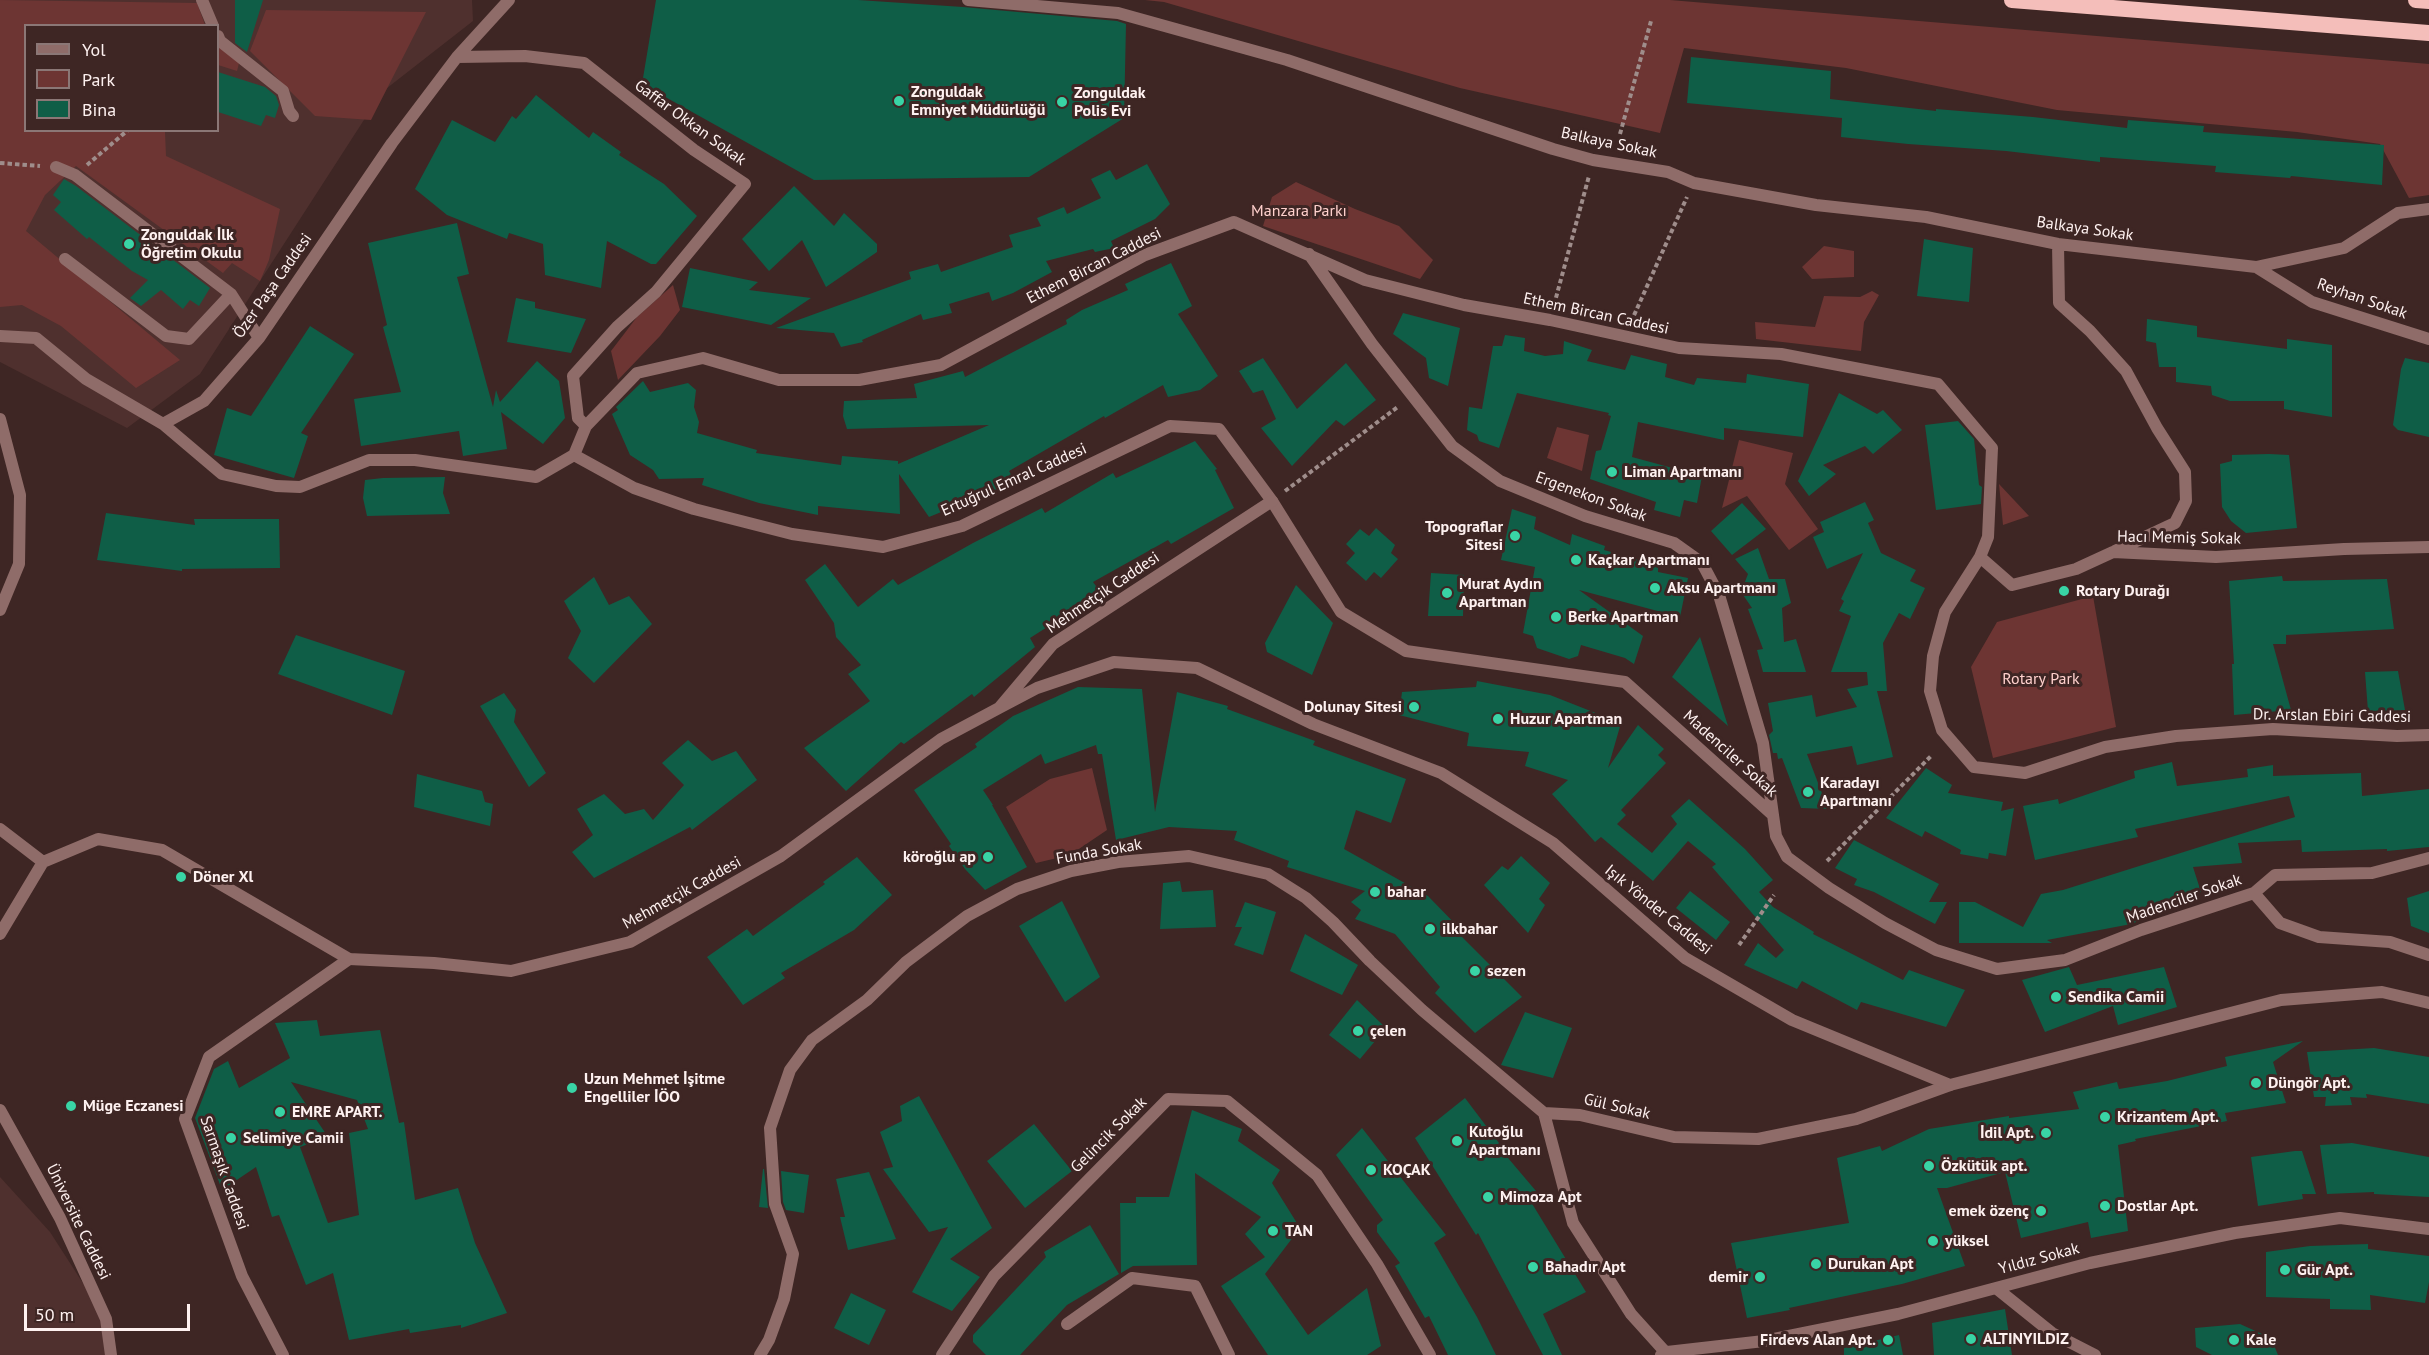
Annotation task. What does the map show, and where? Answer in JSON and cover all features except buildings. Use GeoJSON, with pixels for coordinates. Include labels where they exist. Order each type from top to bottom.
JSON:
{"type":"FeatureCollection","features":[{"type":"Feature","properties":{"kind":"highway"},"geometry":{"type":"LineString","coordinates":[[2012,0],[2429,33]]}},
{"type":"Feature","properties":{"kind":"highway"},"geometry":{"type":"LineString","coordinates":[[2416,0],[2429,1]]}},
{"type":"Feature","properties":{"kind":"street"},"geometry":{"type":"LineString","coordinates":[[202,0],[212,24]]}},
{"type":"Feature","properties":{"kind":"street","name":"Özer Paşa Caddesi"},"geometry":{"type":"LineString","coordinates":[[163,424],[204,401],[259,338],[392,143],[457,57],[509,0]]}},
{"type":"Feature","properties":{"kind":"street","name":"Balkaya Sokak"},"geometry":{"type":"LineString","coordinates":[[968,0],[1119,13],[1287,60],[1593,160],[1668,172],[1694,183],[1816,205],[1926,218],[2058,244],[2256,267]]}},
{"type":"Feature","properties":{"kind":"street"},"geometry":{"type":"LineString","coordinates":[[219,38],[284,91],[289,111],[293,116]]}},
{"type":"Feature","properties":{"kind":"street","name":"Gaffar Okkan Sokak"},"geometry":{"type":"LineString","coordinates":[[457,57],[525,56],[584,63],[694,150],[745,184],[656,292],[617,327],[573,376],[578,418],[585,426]]}},
{"type":"Feature","properties":{"kind":"street"},"geometry":{"type":"LineString","coordinates":[[56,167],[75,175],[231,294],[259,338]]}},
{"type":"Feature","properties":{"kind":"street"},"geometry":{"type":"LineString","coordinates":[[2256,267],[2344,249],[2398,213],[2429,209]]}},
{"type":"Feature","properties":{"kind":"street","name":"Ethem Bircan Caddesi"},"geometry":{"type":"LineString","coordinates":[[574,455],[585,426],[637,373],[703,358],[779,380],[860,380],[941,365],[1145,255],[1234,222],[1365,280],[1464,305],[1550,320],[1679,348],[1781,354],[1938,384],[1992,448]]}},
{"type":"Feature","properties":{"kind":"street"},"geometry":{"type":"LineString","coordinates":[[2058,244],[2059,303],[2090,331],[2126,371],[2157,428],[2185,472],[2186,501],[2175,523],[2113,552]]}},
{"type":"Feature","properties":{"kind":"street","name":"Ergenekon Sokak"},"geometry":{"type":"LineString","coordinates":[[1308,253],[1372,344],[1452,446],[1500,481],[1585,516],[1674,543],[1702,563],[1719,595],[1763,743],[1773,815]]}},
{"type":"Feature","properties":{"kind":"street"},"geometry":{"type":"LineString","coordinates":[[65,259],[166,336],[189,339],[231,294]]}},
{"type":"Feature","properties":{"kind":"street","name":"Reyhan Sokak"},"geometry":{"type":"LineString","coordinates":[[2256,267],[2312,302],[2429,339]]}},
{"type":"Feature","properties":{"kind":"street"},"geometry":{"type":"LineString","coordinates":[[0,336],[36,338],[86,379],[163,424],[222,474],[276,486],[300,487],[369,460],[415,460],[536,477],[574,455]]}},
{"type":"Feature","properties":{"kind":"street"},"geometry":{"type":"LineString","coordinates":[[0,419],[20,495],[19,564],[0,610]]}},
{"type":"Feature","properties":{"kind":"street","name":"Ertuğrul Emral Caddesi"},"geometry":{"type":"LineString","coordinates":[[574,455],[634,488],[694,509],[792,534],[883,547],[962,526],[1170,426],[1219,429],[1272,501]]}},
{"type":"Feature","properties":{"kind":"street","name":"Dr. Arslan Ebiri Caddesi"},"geometry":{"type":"LineString","coordinates":[[1992,448],[1988,537],[1980,557],[1945,612],[1933,656],[1930,690],[1942,730],[1974,766],[2025,773],[2105,747],[2176,736],[2262,729],[2397,736],[2429,735]]}},
{"type":"Feature","properties":{"kind":"street","name":"Mehmetçik Caddesi"},"geometry":{"type":"LineString","coordinates":[[43,862],[98,839],[162,850],[349,959],[434,963],[511,971],[630,942],[781,856],[941,739],[999,708],[1053,644],[1272,501]]}},
{"type":"Feature","properties":{"kind":"street","name":"Madenciler Sokak"},"geometry":{"type":"LineString","coordinates":[[1272,501],[1341,612],[1406,651],[1625,682],[1773,815],[1776,836],[1787,857],[1829,888],[1885,923],[1936,950],[1997,969],[2065,960],[2141,930],[2254,893]]}},
{"type":"Feature","properties":{"kind":"street","name":"Hacı Memiş Sokak"},"geometry":{"type":"LineString","coordinates":[[1980,557],[2012,585],[2076,570],[2113,552],[2216,557],[2344,549],[2429,547]]}},
{"type":"Feature","properties":{"kind":"street","name":"Işık Yönder Caddesi"},"geometry":{"type":"LineString","coordinates":[[999,708],[1037,688],[1114,662],[1197,668],[1313,724],[1441,773],[1553,843],[1685,958],[1792,1020],[1950,1085]]}},
{"type":"Feature","properties":{"kind":"street"},"geometry":{"type":"LineString","coordinates":[[0,829],[43,862],[0,934]]}},
{"type":"Feature","properties":{"kind":"street","name":"Funda Sokak"},"geometry":{"type":"LineString","coordinates":[[760,1355],[769,1340],[784,1299],[793,1254],[775,1204],[770,1128],[790,1070],[812,1040],[867,1000],[906,962],[967,916],[1017,889],[1071,871],[1119,862],[1189,856],[1268,874],[1306,898],[1333,921],[1370,961],[1422,1010],[1544,1113]]}},
{"type":"Feature","properties":{"kind":"street"},"geometry":{"type":"LineString","coordinates":[[2429,858],[2372,873],[2275,875],[2254,893],[2280,923],[2319,937],[2390,942],[2429,955]]}},
{"type":"Feature","properties":{"kind":"street","name":"Sarmaşık Caddesi"},"geometry":{"type":"LineString","coordinates":[[283,1355],[242,1276],[185,1119],[209,1057],[349,959]]}},
{"type":"Feature","properties":{"kind":"street"},"geometry":{"type":"LineString","coordinates":[[1950,1085],[2281,1000],[2382,992],[2429,1003]]}},
{"type":"Feature","properties":{"kind":"street","name":"Gül Sokak"},"geometry":{"type":"LineString","coordinates":[[1544,1113],[1580,1115],[1674,1137],[1758,1139],[1856,1119],[1950,1085]]}},
{"type":"Feature","properties":{"kind":"street","name":"Gelincik Sokak"},"geometry":{"type":"LineString","coordinates":[[942,1355],[994,1276],[1168,1099],[1227,1101],[1317,1175],[1377,1264],[1430,1355]]}},
{"type":"Feature","properties":{"kind":"street","name":"Üniversite Caddesi"},"geometry":{"type":"LineString","coordinates":[[0,1110],[60,1218],[106,1319],[111,1355]]}},
{"type":"Feature","properties":{"kind":"street"},"geometry":{"type":"LineString","coordinates":[[1544,1113],[1574,1223],[1631,1314],[1666,1354]]}},
{"type":"Feature","properties":{"kind":"street","name":"Yıldız Sokak"},"geometry":{"type":"LineString","coordinates":[[1666,1354],[1764,1341],[1898,1314],[2112,1258],[2235,1233],[2340,1218],[2429,1229]]}},
{"type":"Feature","properties":{"kind":"street"},"geometry":{"type":"LineString","coordinates":[[1067,1324],[1132,1278],[1195,1286],[1229,1355]]}},
{"type":"Feature","properties":{"kind":"street"},"geometry":{"type":"LineString","coordinates":[[1996,1288],[2052,1333],[2095,1355]]}},
{"type":"Feature","properties":{"kind":"path"},"geometry":{"type":"LineString","coordinates":[[1620,134],[1651,21]]}},
{"type":"Feature","properties":{"kind":"path"},"geometry":{"type":"LineString","coordinates":[[75,175],[126,132]]}},
{"type":"Feature","properties":{"kind":"path"},"geometry":{"type":"LineString","coordinates":[[1550,320],[1593,160]]}},
{"type":"Feature","properties":{"kind":"path"},"geometry":{"type":"LineString","coordinates":[[0,163],[56,167]]}},
{"type":"Feature","properties":{"kind":"path"},"geometry":{"type":"LineString","coordinates":[[1617,335],[1633,320],[1694,183]]}},
{"type":"Feature","properties":{"kind":"path"},"geometry":{"type":"LineString","coordinates":[[1272,501],[1412,397]]}},
{"type":"Feature","properties":{"kind":"path"},"geometry":{"type":"LineString","coordinates":[[1827,861],[1931,756]]}},
{"type":"Feature","properties":{"kind":"path"},"geometry":{"type":"LineString","coordinates":[[1739,945],[1774,895]]}},
{"type":"Feature","properties":{"kind":"shaded area"},"geometry":{"type":"Polygon","coordinates":[[[0,0],[472,0],[473,21],[382,92],[200,374],[127,428],[0,362],[0,0]]]}},
{"type":"Feature","properties":{"kind":"shaded area"},"geometry":{"type":"Polygon","coordinates":[[[0,1177],[50,1232],[106,1319],[114,1355],[0,1355],[0,1177]]]}},
{"type":"Feature","properties":{"kind":"green space"},"geometry":{"type":"Polygon","coordinates":[[[0,0],[197,3],[205,24],[24,24],[24,132],[165,132],[166,156],[280,209],[269,260],[260,281],[232,263],[223,273],[76,166],[45,195],[26,231],[180,360],[136,388],[61,326],[22,305],[0,307],[0,0]]]}},
{"type":"Feature","properties":{"kind":"green space"},"geometry":{"type":"Polygon","coordinates":[[[1145,0],[1670,0],[2429,64],[2429,195],[2409,198],[2380,144],[2297,132],[2057,110],[1846,68],[1684,48],[1660,133],[1460,88],[1164,2],[1145,0]]]}},
{"type":"Feature","properties":{"kind":"green space"},"geometry":{"type":"Polygon","coordinates":[[[266,10],[426,12],[371,120],[315,116],[250,51],[266,10]]]}},
{"type":"Feature","properties":{"kind":"green space"},"geometry":{"type":"Polygon","coordinates":[[[219,45],[240,59],[237,71],[219,65],[219,45]]]}},
{"type":"Feature","properties":{"kind":"green space","name":"Manzara Parkı"},"geometry":{"type":"Polygon","coordinates":[[[1296,182],[1399,226],[1433,260],[1420,279],[1263,226],[1272,197],[1296,182]]]}},
{"type":"Feature","properties":{"kind":"green space"},"geometry":{"type":"Polygon","coordinates":[[[1824,246],[1854,251],[1854,277],[1812,279],[1802,267],[1824,246]]]}},
{"type":"Feature","properties":{"kind":"green space"},"geometry":{"type":"Polygon","coordinates":[[[673,285],[680,310],[660,336],[618,380],[611,351],[637,317],[673,285]]]}},
{"type":"Feature","properties":{"kind":"green space"},"geometry":{"type":"Polygon","coordinates":[[[1872,291],[1879,295],[1864,322],[1861,351],[1756,339],[1755,322],[1815,327],[1824,296],[1860,297],[1872,291]]]}},
{"type":"Feature","properties":{"kind":"green space"},"geometry":{"type":"Polygon","coordinates":[[[1557,427],[1589,435],[1582,471],[1547,458],[1557,427]]]}},
{"type":"Feature","properties":{"kind":"green space"},"geometry":{"type":"Polygon","coordinates":[[[1739,440],[1793,453],[1785,484],[1818,529],[1789,550],[1747,496],[1722,508],[1739,440]]]}},
{"type":"Feature","properties":{"kind":"green space"},"geometry":{"type":"Polygon","coordinates":[[[1999,484],[2029,516],[2003,525],[1999,484]]]}},
{"type":"Feature","properties":{"kind":"green space","name":"Rotary Park"},"geometry":{"type":"Polygon","coordinates":[[[2093,596],[2116,727],[1993,758],[1971,667],[1997,622],[2093,596]]]}},
{"type":"Feature","properties":{"kind":"green space"},"geometry":{"type":"Polygon","coordinates":[[[1092,768],[1107,830],[1070,855],[1036,863],[1006,807],[1050,779],[1092,768]]]}},
{"type":"Feature","properties":{"kind":"place","name":"Zonguldak Emniyet Müdürlüğü"},"geometry":{"type":"Point","coordinates":[899,101]}},
{"type":"Feature","properties":{"kind":"place","name":"Zonguldak Polis Evi"},"geometry":{"type":"Point","coordinates":[1062,102]}},
{"type":"Feature","properties":{"kind":"place","name":"Zonguldak İlk Öğretim Okulu"},"geometry":{"type":"Point","coordinates":[129,244]}},
{"type":"Feature","properties":{"kind":"place","name":"Liman Apartmanı"},"geometry":{"type":"Point","coordinates":[1612,472]}},
{"type":"Feature","properties":{"kind":"place","name":"Topograflar Sitesi"},"geometry":{"type":"Point","coordinates":[1515,536]}},
{"type":"Feature","properties":{"kind":"place","name":"Kaçkar Apartmanı"},"geometry":{"type":"Point","coordinates":[1576,560]}},
{"type":"Feature","properties":{"kind":"place","name":"Aksu Apartmanı"},"geometry":{"type":"Point","coordinates":[1655,588]}},
{"type":"Feature","properties":{"kind":"place","name":"Rotary Durağı"},"geometry":{"type":"Point","coordinates":[2064,591]}},
{"type":"Feature","properties":{"kind":"place","name":"Murat Aydın Apartman"},"geometry":{"type":"Point","coordinates":[1447,593]}},
{"type":"Feature","properties":{"kind":"place","name":"Berke Apartman"},"geometry":{"type":"Point","coordinates":[1556,617]}},
{"type":"Feature","properties":{"kind":"place","name":"Dolunay Sitesi"},"geometry":{"type":"Point","coordinates":[1414,707]}},
{"type":"Feature","properties":{"kind":"place","name":"Huzur Apartman"},"geometry":{"type":"Point","coordinates":[1498,719]}},
{"type":"Feature","properties":{"kind":"place","name":"Karadayı Apartmanı"},"geometry":{"type":"Point","coordinates":[1808,792]}},
{"type":"Feature","properties":{"kind":"place","name":"köroğlu ap"},"geometry":{"type":"Point","coordinates":[988,857]}},
{"type":"Feature","properties":{"kind":"place","name":"Döner Xl"},"geometry":{"type":"Point","coordinates":[181,877]}},
{"type":"Feature","properties":{"kind":"place","name":"bahar"},"geometry":{"type":"Point","coordinates":[1375,892]}},
{"type":"Feature","properties":{"kind":"place","name":"ilkbahar"},"geometry":{"type":"Point","coordinates":[1430,929]}},
{"type":"Feature","properties":{"kind":"place","name":"sezen"},"geometry":{"type":"Point","coordinates":[1475,971]}},
{"type":"Feature","properties":{"kind":"place","name":"Sendika Camii"},"geometry":{"type":"Point","coordinates":[2056,997]}},
{"type":"Feature","properties":{"kind":"place","name":"çelen"},"geometry":{"type":"Point","coordinates":[1358,1031]}},
{"type":"Feature","properties":{"kind":"place","name":"Düngör Apt."},"geometry":{"type":"Point","coordinates":[2256,1083]}},
{"type":"Feature","properties":{"kind":"place","name":"Uzun Mehmet İşitme Engelliler İÖO"},"geometry":{"type":"Point","coordinates":[572,1088]}},
{"type":"Feature","properties":{"kind":"place","name":"Müge Eczanesi"},"geometry":{"type":"Point","coordinates":[71,1106]}},
{"type":"Feature","properties":{"kind":"place","name":"EMRE APART."},"geometry":{"type":"Point","coordinates":[280,1112]}},
{"type":"Feature","properties":{"kind":"place","name":"Krizantem Apt."},"geometry":{"type":"Point","coordinates":[2105,1117]}},
{"type":"Feature","properties":{"kind":"place","name":"İdil Apt."},"geometry":{"type":"Point","coordinates":[2046,1133]}},
{"type":"Feature","properties":{"kind":"place","name":"Selimiye Camii"},"geometry":{"type":"Point","coordinates":[231,1138]}},
{"type":"Feature","properties":{"kind":"place","name":"Kutoğlu Apartmanı"},"geometry":{"type":"Point","coordinates":[1457,1141]}},
{"type":"Feature","properties":{"kind":"place","name":"Özkütük apt."},"geometry":{"type":"Point","coordinates":[1929,1166]}},
{"type":"Feature","properties":{"kind":"place","name":"KOÇAK"},"geometry":{"type":"Point","coordinates":[1371,1170]}},
{"type":"Feature","properties":{"kind":"place","name":"Mimoza Apt"},"geometry":{"type":"Point","coordinates":[1488,1197]}},
{"type":"Feature","properties":{"kind":"place","name":"Dostlar Apt."},"geometry":{"type":"Point","coordinates":[2105,1206]}},
{"type":"Feature","properties":{"kind":"place","name":"emek özenç"},"geometry":{"type":"Point","coordinates":[2041,1211]}},
{"type":"Feature","properties":{"kind":"place","name":"TAN"},"geometry":{"type":"Point","coordinates":[1273,1231]}},
{"type":"Feature","properties":{"kind":"place","name":"yüksel"},"geometry":{"type":"Point","coordinates":[1933,1241]}},
{"type":"Feature","properties":{"kind":"place","name":"Durukan Apt"},"geometry":{"type":"Point","coordinates":[1816,1264]}},
{"type":"Feature","properties":{"kind":"place","name":"Bahadır Apt"},"geometry":{"type":"Point","coordinates":[1533,1267]}},
{"type":"Feature","properties":{"kind":"place","name":"Gür Apt."},"geometry":{"type":"Point","coordinates":[2285,1270]}},
{"type":"Feature","properties":{"kind":"place","name":"demir"},"geometry":{"type":"Point","coordinates":[1760,1277]}},
{"type":"Feature","properties":{"kind":"place","name":"ALTINYILDIZ"},"geometry":{"type":"Point","coordinates":[1971,1339]}},
{"type":"Feature","properties":{"kind":"place","name":"Firdevs Alan Apt."},"geometry":{"type":"Point","coordinates":[1888,1340]}},
{"type":"Feature","properties":{"kind":"place","name":"Kale"},"geometry":{"type":"Point","coordinates":[2234,1340]}}]}
